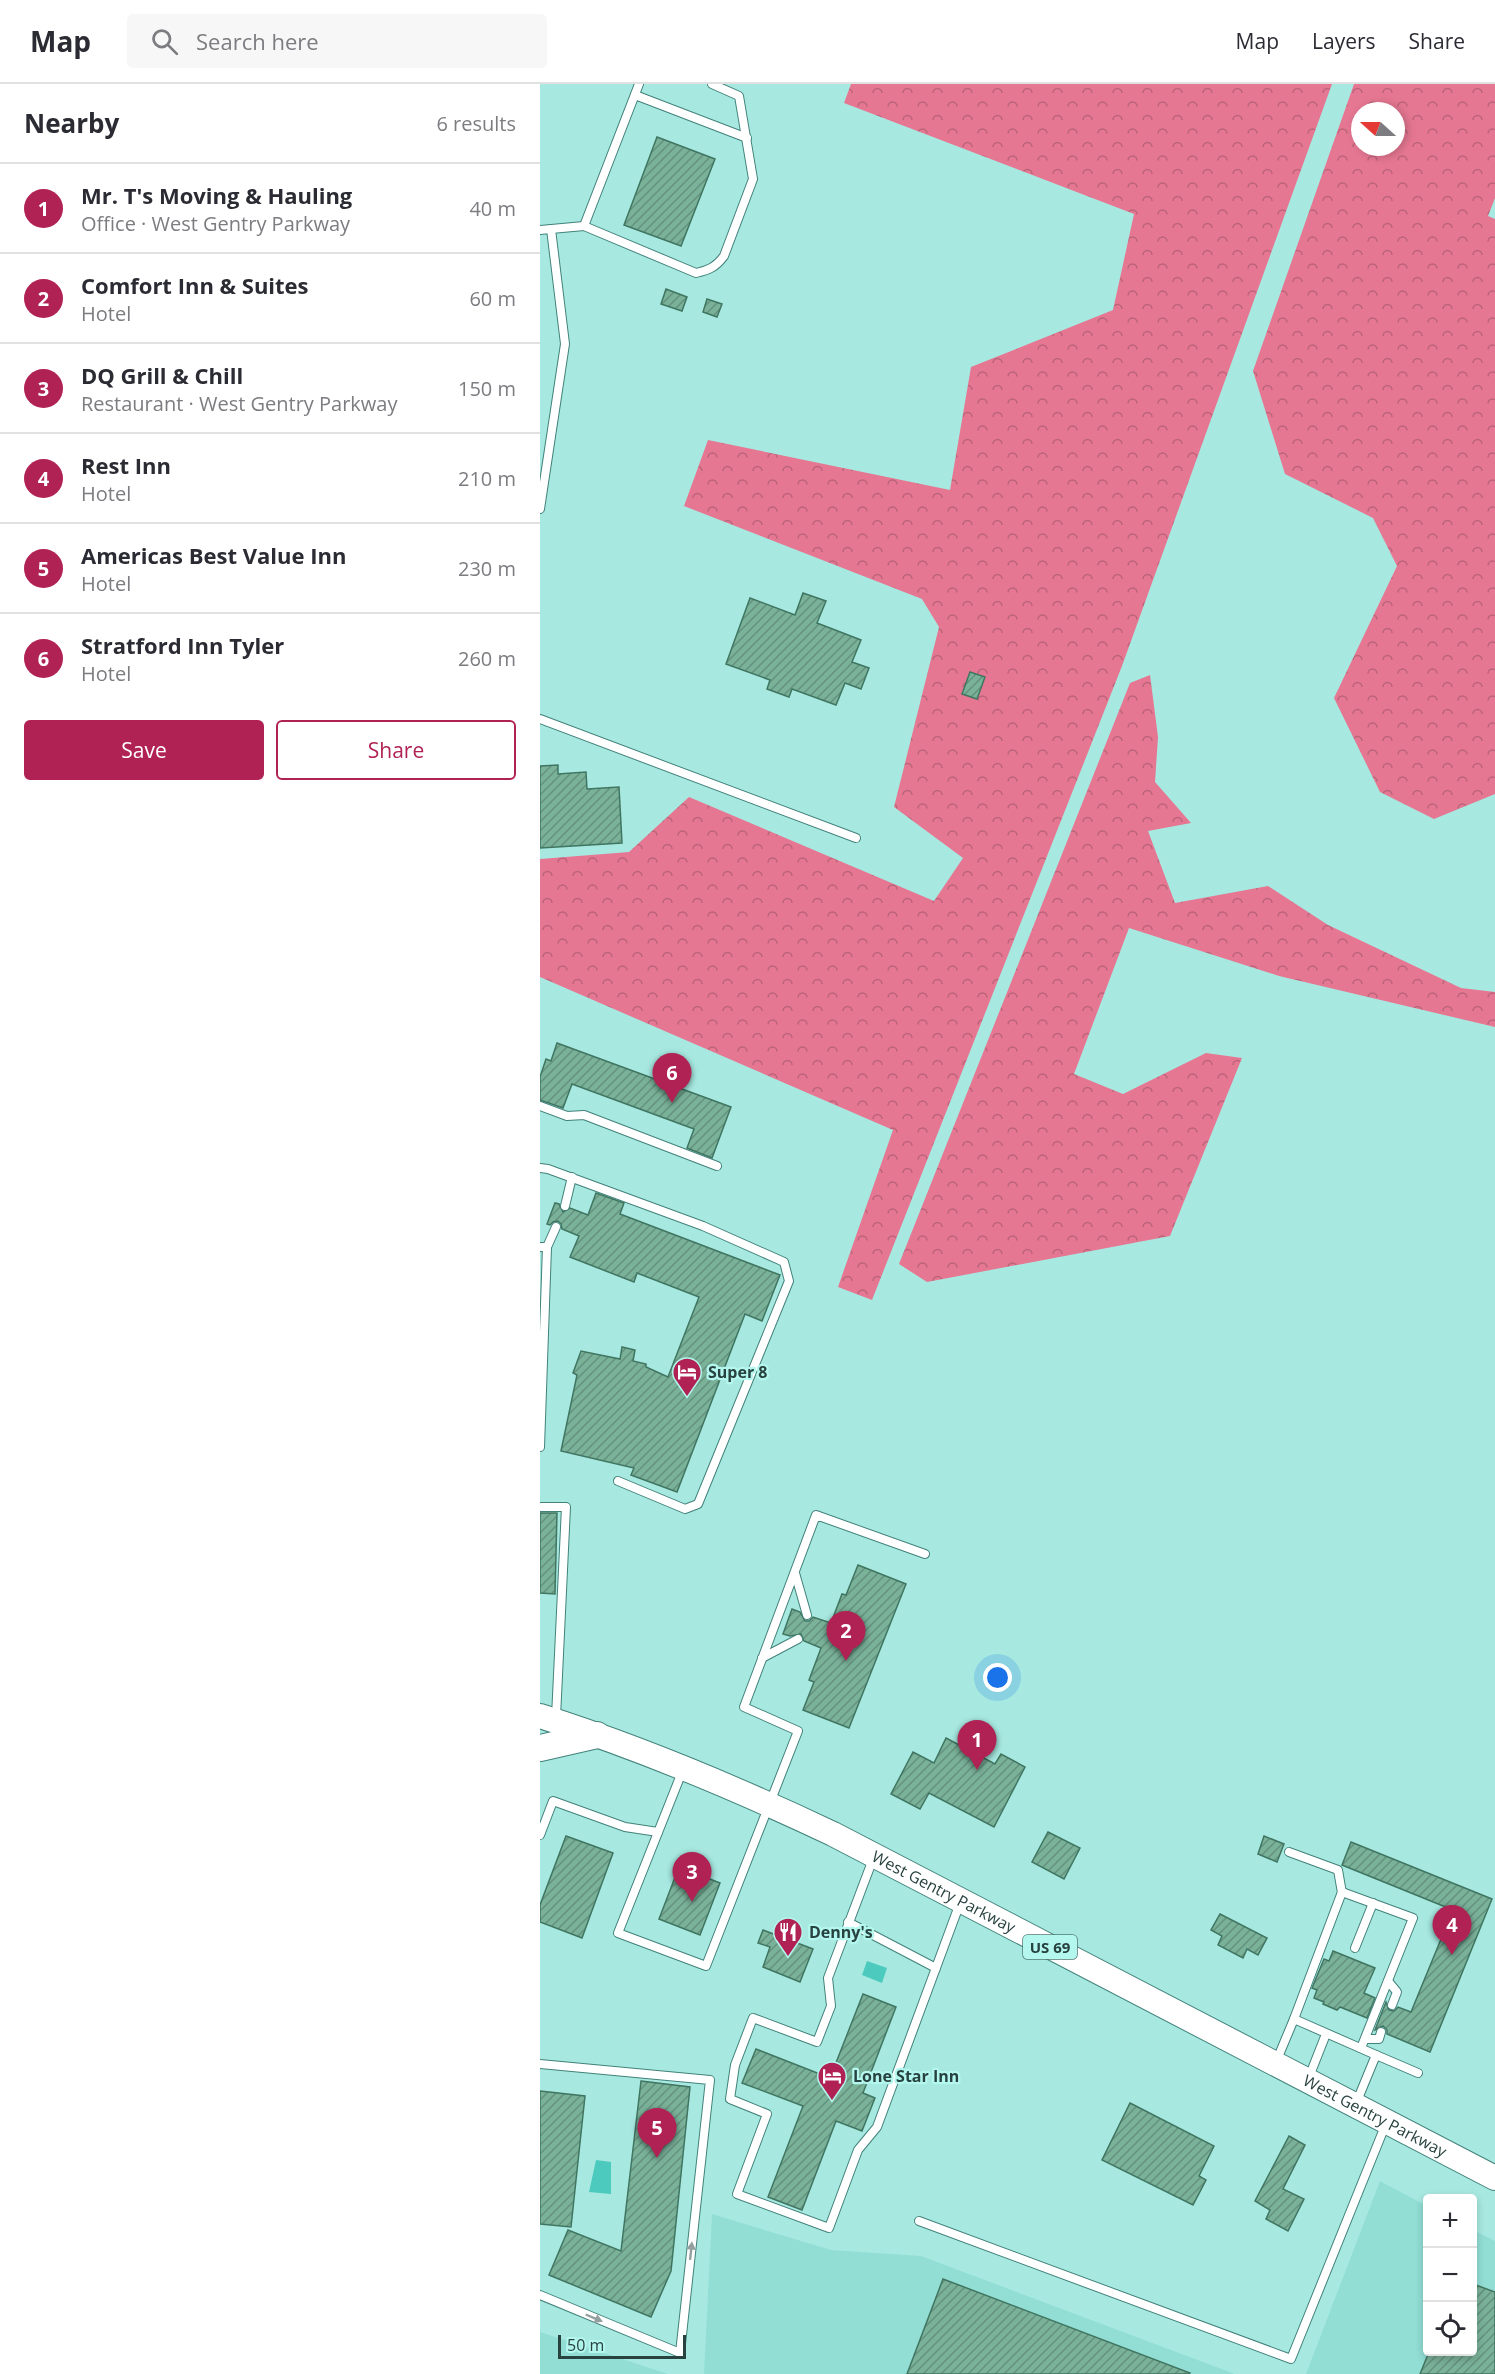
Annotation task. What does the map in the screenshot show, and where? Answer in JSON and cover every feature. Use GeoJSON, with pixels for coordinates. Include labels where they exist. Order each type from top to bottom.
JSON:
{"type":"FeatureCollection","features":[{"type":"Feature","properties":{"kind":"highway"},"geometry":{"type":"LineString","coordinates":[[540,1748],[597,1735]]}},
{"type":"Feature","properties":{"kind":"main road","name":"West Gentry Parkway"},"geometry":{"type":"LineString","coordinates":[[548,1719],[597,1735],[770,1803],[875,1855],[1495,2178]]}},
{"type":"Feature","properties":{"kind":"lane"},"geometry":{"type":"LineString","coordinates":[[584,226],[639,84]]}},
{"type":"Feature","properties":{"kind":"lane"},"geometry":{"type":"LineString","coordinates":[[540,230],[584,226],[696,273],[717,265],[724,256],[753,179],[739,96],[712,84]]}},
{"type":"Feature","properties":{"kind":"lane"},"geometry":{"type":"LineString","coordinates":[[635,95],[747,138]]}},
{"type":"Feature","properties":{"kind":"lane"},"geometry":{"type":"LineString","coordinates":[[540,509],[565,344],[551,229]]}},
{"type":"Feature","properties":{"kind":"lane"},"geometry":{"type":"LineString","coordinates":[[540,719],[856,838]]}},
{"type":"Feature","properties":{"kind":"lane"},"geometry":{"type":"LineString","coordinates":[[540,1106],[567,1116],[584,1115],[717,1166]]}},
{"type":"Feature","properties":{"kind":"lane"},"geometry":{"type":"LineString","coordinates":[[540,1168],[703,1226],[784,1262],[789,1281],[698,1504],[685,1509],[618,1481]]}},
{"type":"Feature","properties":{"kind":"lane"},"geometry":{"type":"LineString","coordinates":[[565,1206],[572,1178]]}},
{"type":"Feature","properties":{"kind":"lane"},"geometry":{"type":"LineString","coordinates":[[540,1447],[543,1247],[556,1227]]}},
{"type":"Feature","properties":{"kind":"lane"},"geometry":{"type":"LineString","coordinates":[[540,1507],[566,1508],[548,1719]]}},
{"type":"Feature","properties":{"kind":"lane"},"geometry":{"type":"LineString","coordinates":[[684,1768],[618,1933],[706,1966],[798,1731],[744,1707],[816,1515],[925,1554]]}},
{"type":"Feature","properties":{"kind":"lane"},"geometry":{"type":"LineString","coordinates":[[794,1573],[807,1615]]}},
{"type":"Feature","properties":{"kind":"lane"},"geometry":{"type":"LineString","coordinates":[[762,1658],[798,1639]]}},
{"type":"Feature","properties":{"kind":"lane"},"geometry":{"type":"LineString","coordinates":[[540,1835],[553,1801],[625,1827],[658,1832]]}},
{"type":"Feature","properties":{"kind":"lane"},"geometry":{"type":"LineString","coordinates":[[1276,2064],[1342,1893],[1338,1870],[1289,1852]]}},
{"type":"Feature","properties":{"kind":"lane"},"geometry":{"type":"LineString","coordinates":[[875,1855],[828,1978],[831,2007],[817,2042],[753,2018],[735,2066],[730,2100],[767,2114],[737,2194],[829,2228],[858,2150],[876,2127],[961,1900]]}},
{"type":"Feature","properties":{"kind":"lane"},"geometry":{"type":"LineString","coordinates":[[1342,1893],[1413,1918],[1360,2048]]}},
{"type":"Feature","properties":{"kind":"lane"},"geometry":{"type":"LineString","coordinates":[[1355,1948],[1373,1903]]}},
{"type":"Feature","properties":{"kind":"lane"},"geometry":{"type":"LineString","coordinates":[[848,1922],[936,1968]]}},
{"type":"Feature","properties":{"kind":"lane"},"geometry":{"type":"LineString","coordinates":[[1388,1981],[1396,1992],[1392,2005]]}},
{"type":"Feature","properties":{"kind":"lane"},"geometry":{"type":"LineString","coordinates":[[1294,2019],[1418,2073]]}},
{"type":"Feature","properties":{"kind":"lane"},"geometry":{"type":"LineString","coordinates":[[1365,2039],[1378,2039],[1381,2032]]}},
{"type":"Feature","properties":{"kind":"lane"},"geometry":{"type":"LineString","coordinates":[[1307,2080],[1326,2034]]}},
{"type":"Feature","properties":{"kind":"lane"},"geometry":{"type":"LineString","coordinates":[[1356,2106],[1376,2055]]}},
{"type":"Feature","properties":{"kind":"lane"},"geometry":{"type":"LineString","coordinates":[[540,2064],[710,2080],[680,2353],[540,2295]]}},
{"type":"Feature","properties":{"kind":"lane"},"geometry":{"type":"LineString","coordinates":[[919,2221],[1292,2359],[1387,2122]]}},
{"type":"Feature","properties":{"kind":"shaded area"},"geometry":{"type":"Polygon","coordinates":[[[867,1961],[887,1968],[882,1983],[862,1975],[867,1961]]]}},
{"type":"Feature","properties":{"kind":"shaded area"},"geometry":{"type":"Polygon","coordinates":[[[596,2160],[611,2162],[611,2194],[589,2192],[596,2160]]]}},
{"type":"Feature","properties":{"kind":"shaded area"},"geometry":{"type":"Polygon","coordinates":[[[1380,2181],[1423,2204],[1423,2356],[1477,2356],[1477,2232],[1495,2241],[1495,2374],[1306,2374],[1380,2181]]]}},
{"type":"Feature","properties":{"kind":"shaded area"},"geometry":{"type":"Polygon","coordinates":[[[712,2214],[831,2250],[921,2256],[1235,2374],[704,2374],[712,2214]]]}},
{"type":"Feature","properties":{"kind":"shaded area"},"geometry":{"type":"Polygon","coordinates":[[[540,2332],[668,2374],[540,2374],[540,2332]]]}},
{"type":"Feature","properties":{"kind":"green space"},"geometry":{"type":"Polygon","coordinates":[[[851,84],[1332,84],[1122,666],[872,1300],[838,1287],[893,1130],[540,977],[540,859],[629,852],[689,797],[934,901],[963,858],[894,807],[939,627],[922,599],[684,506],[708,440],[950,490],[971,367],[1113,310],[1134,214],[844,103],[851,84]]]}},
{"type":"Feature","properties":{"kind":"green space"},"geometry":{"type":"Polygon","coordinates":[[[1354,84],[1495,84],[1495,198],[1488,216],[1495,219],[1495,794],[1434,819],[1380,792],[1334,698],[1397,566],[1373,518],[1285,474],[1253,371],[1354,84]]]}},
{"type":"Feature","properties":{"kind":"green space"},"geometry":{"type":"Polygon","coordinates":[[[1150,675],[1158,737],[1155,782],[1191,823],[1148,831],[1175,903],[1268,886],[1328,925],[1461,988],[1495,992],[1495,1027],[1279,976],[1129,928],[1074,1074],[1123,1094],[1206,1053],[1242,1058],[1170,1236],[927,1282],[899,1264],[1130,683],[1150,675]]]}},
{"type":"Feature","properties":{"kind":"building"},"geometry":{"type":"Polygon","coordinates":[[[657,137],[715,159],[681,246],[624,225],[657,137]]]}},
{"type":"Feature","properties":{"kind":"building"},"geometry":{"type":"Polygon","coordinates":[[[666,289],[687,297],[682,311],[661,304],[666,289]]]}},
{"type":"Feature","properties":{"kind":"building"},"geometry":{"type":"Polygon","coordinates":[[[707,299],[722,304],[717,317],[703,312],[707,299]]]}},
{"type":"Feature","properties":{"kind":"building"},"geometry":{"type":"Polygon","coordinates":[[[803,593],[826,601],[817,623],[861,640],[852,662],[869,668],[861,689],[845,683],[836,705],[792,689],[789,697],[767,689],[770,680],[726,664],[750,598],[795,615],[803,593]]]}},
{"type":"Feature","properties":{"kind":"building"},"geometry":{"type":"Polygon","coordinates":[[[970,672],[985,677],[977,699],[962,694],[970,672]]]}},
{"type":"Feature","properties":{"kind":"building"},"geometry":{"type":"Polygon","coordinates":[[[558,765],[558,774],[586,772],[587,789],[619,787],[622,843],[540,848],[540,766],[558,765]]]}},
{"type":"Feature","properties":{"kind":"building"},"geometry":{"type":"Polygon","coordinates":[[[557,1043],[731,1107],[712,1158],[687,1148],[694,1129],[572,1084],[563,1108],[540,1100],[540,1077],[546,1059],[551,1061],[557,1043]]]}},
{"type":"Feature","properties":{"kind":"building","name":"Super 8"},"geometry":{"type":"Polygon","coordinates":[[[596,1193],[624,1203],[620,1214],[780,1275],[762,1321],[745,1314],[677,1492],[631,1475],[634,1468],[561,1451],[577,1375],[573,1373],[581,1351],[620,1359],[622,1347],[635,1350],[633,1361],[646,1364],[646,1367],[668,1377],[699,1297],[637,1273],[634,1282],[570,1257],[579,1236],[562,1229],[558,1221],[547,1224],[555,1203],[559,1204],[563,1212],[570,1208],[588,1215],[596,1193]]]}},
{"type":"Feature","properties":{"kind":"building"},"geometry":{"type":"Polygon","coordinates":[[[540,1513],[557,1513],[555,1594],[540,1593],[540,1513]]]}},
{"type":"Feature","properties":{"kind":"building"},"geometry":{"type":"Polygon","coordinates":[[[858,1565],[906,1584],[849,1728],[803,1710],[814,1682],[809,1680],[821,1648],[804,1641],[801,1634],[790,1636],[783,1634],[792,1609],[800,1612],[805,1621],[813,1617],[831,1623],[842,1594],[846,1595],[858,1565]]]}},
{"type":"Feature","properties":{"kind":"building"},"geometry":{"type":"Polygon","coordinates":[[[946,1738],[995,1764],[1001,1754],[1025,1767],[994,1827],[929,1793],[920,1809],[891,1794],[913,1752],[934,1763],[946,1738]]]}},
{"type":"Feature","properties":{"kind":"building"},"geometry":{"type":"Polygon","coordinates":[[[1048,1832],[1080,1848],[1064,1879],[1032,1862],[1048,1832]]]}},
{"type":"Feature","properties":{"kind":"building"},"geometry":{"type":"Polygon","coordinates":[[[566,1836],[613,1853],[582,1938],[540,1922],[540,1905],[566,1836]]]}},
{"type":"Feature","properties":{"kind":"building"},"geometry":{"type":"Polygon","coordinates":[[[1264,1836],[1284,1844],[1277,1862],[1258,1854],[1264,1836]]]}},
{"type":"Feature","properties":{"kind":"building"},"geometry":{"type":"Polygon","coordinates":[[[1351,1842],[1492,1899],[1430,2052],[1387,2034],[1383,2026],[1375,2030],[1386,2002],[1389,2010],[1394,2011],[1398,2007],[1411,2012],[1453,1910],[1342,1865],[1351,1842]]]}},
{"type":"Feature","properties":{"kind":"building"},"geometry":{"type":"Polygon","coordinates":[[[679,1867],[720,1883],[700,1935],[659,1919],[679,1867]]]}},
{"type":"Feature","properties":{"kind":"building"},"geometry":{"type":"Polygon","coordinates":[[[1220,1914],[1267,1938],[1258,1955],[1247,1949],[1243,1958],[1218,1945],[1222,1936],[1211,1930],[1220,1914]]]}},
{"type":"Feature","properties":{"kind":"building","name":"Denny's"},"geometry":{"type":"Polygon","coordinates":[[[763,1930],[813,1949],[800,1982],[763,1967],[770,1947],[758,1943],[763,1930]]]}},
{"type":"Feature","properties":{"kind":"building"},"geometry":{"type":"Polygon","coordinates":[[[1333,1951],[1375,1968],[1364,1993],[1375,1998],[1367,2018],[1340,2007],[1337,2010],[1314,1998],[1317,1990],[1312,1988],[1324,1959],[1329,1961],[1333,1951]]]}},
{"type":"Feature","properties":{"kind":"building","name":"Lone Star Inn"},"geometry":{"type":"Polygon","coordinates":[[[863,1994],[896,2007],[863,2093],[875,2098],[862,2131],[836,2121],[802,2210],[768,2197],[803,2106],[742,2083],[756,2049],[830,2078],[863,1994]]]}},
{"type":"Feature","properties":{"kind":"building"},"geometry":{"type":"Polygon","coordinates":[[[641,2081],[690,2087],[671,2271],[651,2317],[549,2275],[568,2230],[621,2251],[641,2081]]]}},
{"type":"Feature","properties":{"kind":"building"},"geometry":{"type":"Polygon","coordinates":[[[540,2091],[585,2096],[571,2227],[540,2224],[540,2091]]]}},
{"type":"Feature","properties":{"kind":"building"},"geometry":{"type":"Polygon","coordinates":[[[1130,2103],[1214,2146],[1199,2176],[1206,2180],[1193,2205],[1102,2160],[1130,2103]]]}},
{"type":"Feature","properties":{"kind":"building"},"geometry":{"type":"Polygon","coordinates":[[[1289,2136],[1305,2145],[1283,2189],[1304,2199],[1288,2231],[1266,2219],[1270,2210],[1255,2201],[1289,2136]]]}},
{"type":"Feature","properties":{"kind":"building"},"geometry":{"type":"Polygon","coordinates":[[[943,2279],[1190,2373],[907,2374],[943,2279]]]}},
{"type":"Feature","properties":{"kind":"building"},"geometry":{"type":"Polygon","coordinates":[[[1477,2285],[1495,2292],[1495,2374],[1420,2374],[1427,2356],[1477,2356],[1477,2285]]]}},
{"type":"Feature","properties":{"kind":"place","name":"Stratford Inn Tyler"},"geometry":{"type":"Point","coordinates":[672,1103]}},
{"type":"Feature","properties":{"kind":"place","name":"Super 8"},"geometry":{"type":"Point","coordinates":[687,1398]}},
{"type":"Feature","properties":{"kind":"place","name":"Comfort Inn & Suites"},"geometry":{"type":"Point","coordinates":[846,1661]}},
{"type":"Feature","properties":{"kind":"place","name":"Mr. T's Moving & Hauling"},"geometry":{"type":"Point","coordinates":[977,1770]}},
{"type":"Feature","properties":{"kind":"place","name":"DQ Grill & Chill"},"geometry":{"type":"Point","coordinates":[692,1902]}},
{"type":"Feature","properties":{"kind":"place","name":"Rest Inn"},"geometry":{"type":"Point","coordinates":[1452,1955]}},
{"type":"Feature","properties":{"kind":"place","name":"Denny's"},"geometry":{"type":"Point","coordinates":[788,1958]}},
{"type":"Feature","properties":{"kind":"place","name":"Lone Star Inn"},"geometry":{"type":"Point","coordinates":[832,2102]}},
{"type":"Feature","properties":{"kind":"place","name":"Americas Best Value Inn"},"geometry":{"type":"Point","coordinates":[657,2158]}}]}
